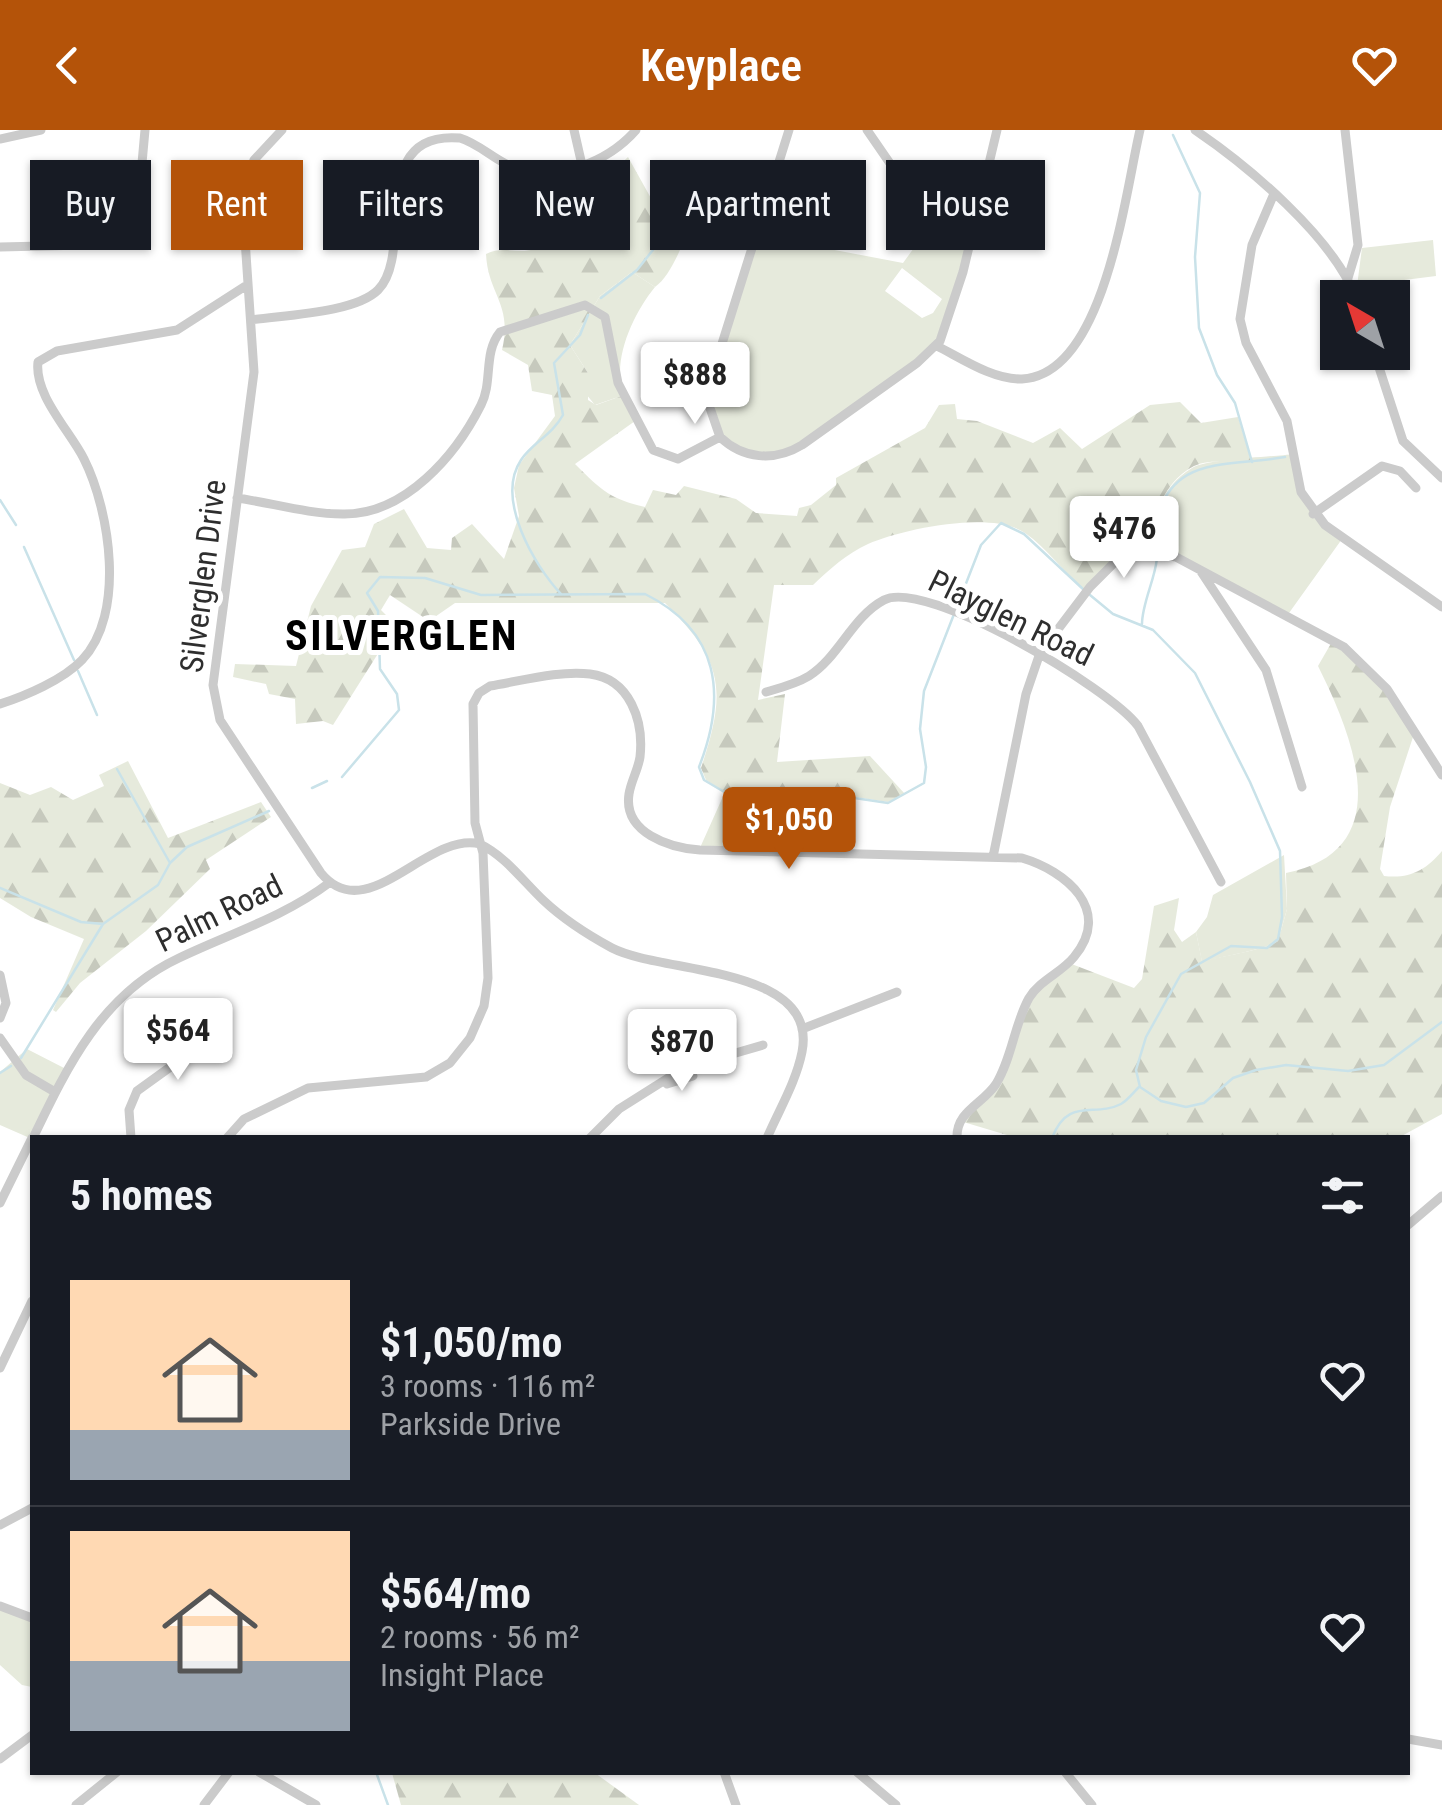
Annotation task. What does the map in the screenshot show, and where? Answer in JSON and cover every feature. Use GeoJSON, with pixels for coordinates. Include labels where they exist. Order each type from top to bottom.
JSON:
{"type":"FeatureCollection","features":[{"type":"Feature","properties":{"kind":"street"},"geometry":{"type":"LineString","coordinates":[[0,139],[41,130]]}},
{"type":"Feature","properties":{"kind":"street"},"geometry":{"type":"LineString","coordinates":[[0,247],[62,248],[121,234],[138,206],[145,130]]}},
{"type":"Feature","properties":{"kind":"street","name":"Silverglen Drive"},"geometry":{"type":"LineString","coordinates":[[282,130],[254,160],[244,183],[241,209],[253,386],[215,666],[214,704],[229,735],[329,883]]}},
{"type":"Feature","properties":{"kind":"street"},"geometry":{"type":"LineString","coordinates":[[574,130],[581,160]]}},
{"type":"Feature","properties":{"kind":"street"},"geometry":{"type":"LineString","coordinates":[[599,160],[636,130]]}},
{"type":"Feature","properties":{"kind":"street"},"geometry":{"type":"LineString","coordinates":[[789,130],[710,382],[710,408],[720,437],[759,456],[785,455],[937,346],[948,326],[969,250]]}},
{"type":"Feature","properties":{"kind":"street"},"geometry":{"type":"LineString","coordinates":[[867,130],[888,160]]}},
{"type":"Feature","properties":{"kind":"street"},"geometry":{"type":"LineString","coordinates":[[990,160],[997,130]]}},
{"type":"Feature","properties":{"kind":"street"},"geometry":{"type":"LineString","coordinates":[[937,346],[1017,379],[1038,375],[1076,346],[1097,306],[1140,130]]}},
{"type":"Feature","properties":{"kind":"street"},"geometry":{"type":"LineString","coordinates":[[1195,130],[1273,196],[1316,238],[1348,278]]}},
{"type":"Feature","properties":{"kind":"street"},"geometry":{"type":"LineString","coordinates":[[1346,130],[1358,244],[1348,278]]}},
{"type":"Feature","properties":{"kind":"street"},"geometry":{"type":"LineString","coordinates":[[251,320],[355,304],[379,289],[392,260],[402,174],[412,156],[436,141],[468,140],[505,160]]}},
{"type":"Feature","properties":{"kind":"street"},"geometry":{"type":"LineString","coordinates":[[1273,196],[1252,245],[1241,326],[1287,422],[1301,492],[1313,514],[1442,608]]}},
{"type":"Feature","properties":{"kind":"street"},"geometry":{"type":"LineString","coordinates":[[0,704],[81,661],[105,614],[107,568],[98,498],[85,461],[39,381],[38,362],[57,351],[177,330],[247,286]]}},
{"type":"Feature","properties":{"kind":"street"},"geometry":{"type":"LineString","coordinates":[[237,498],[343,514],[373,510],[392,501],[432,474],[480,408],[492,344],[500,332],[586,305],[599,309],[605,317],[618,383],[643,437],[655,453],[678,459],[720,437]]}},
{"type":"Feature","properties":{"kind":"street"},"geometry":{"type":"LineString","coordinates":[[1380,370],[1404,442],[1442,478]]}},
{"type":"Feature","properties":{"kind":"street"},"geometry":{"type":"LineString","coordinates":[[1313,514],[1382,466],[1400,470],[1416,488]]}},
{"type":"Feature","properties":{"kind":"street"},"geometry":{"type":"LineString","coordinates":[[993,857],[1026,694],[1040,653],[1090,586],[1124,556],[1152,550],[1198,568],[1295,617],[1355,656],[1387,689],[1442,775]]}},
{"type":"Feature","properties":{"kind":"street"},"geometry":{"type":"LineString","coordinates":[[1198,568],[1266,670],[1302,787]]}},
{"type":"Feature","properties":{"kind":"street","name":"Playglen Road"},"geometry":{"type":"LineString","coordinates":[[766,692],[813,673],[865,615],[886,598],[912,595],[1040,653],[1112,699],[1134,721],[1221,882]]}},
{"type":"Feature","properties":{"kind":"street"},"geometry":{"type":"LineString","coordinates":[[230,1135],[244,1119],[308,1088],[414,1080],[443,1069],[461,1052],[487,991],[480,844],[474,823],[475,698],[490,686],[583,673],[616,684],[632,703],[640,752],[629,792],[629,808],[641,828],[661,842],[700,850],[1022,858],[1061,874],[1084,900],[1089,926],[1074,956],[1032,994],[998,1080],[965,1114],[957,1135]]}},
{"type":"Feature","properties":{"kind":"street"},"geometry":{"type":"LineString","coordinates":[[329,883],[345,890],[368,888],[454,844],[480,844],[562,916],[608,946],[642,960],[707,971],[766,989],[792,1008],[802,1029],[799,1064],[768,1135]]}},
{"type":"Feature","properties":{"kind":"street","name":"Palm Road"},"geometry":{"type":"LineString","coordinates":[[34,1135],[82,1041],[134,986],[176,959],[278,914],[329,883]]}},
{"type":"Feature","properties":{"kind":"street"},"geometry":{"type":"LineString","coordinates":[[0,975],[6,1003],[0,1018]]}},
{"type":"Feature","properties":{"kind":"street"},"geometry":{"type":"LineString","coordinates":[[802,1029],[897,992]]}},
{"type":"Feature","properties":{"kind":"street"},"geometry":{"type":"LineString","coordinates":[[131,1135],[129,1110],[137,1091],[223,1029]]}},
{"type":"Feature","properties":{"kind":"street"},"geometry":{"type":"LineString","coordinates":[[0,1038],[26,1075],[55,1092]]}},
{"type":"Feature","properties":{"kind":"street"},"geometry":{"type":"LineString","coordinates":[[593,1135],[619,1109],[689,1066],[763,1045]]}},
{"type":"Feature","properties":{"kind":"street"},"geometry":{"type":"LineString","coordinates":[[660,1086],[694,1076]]}},
{"type":"Feature","properties":{"kind":"street","name":"Palm Road"},"geometry":{"type":"LineString","coordinates":[[0,1204],[30,1142]]}},
{"type":"Feature","properties":{"kind":"street"},"geometry":{"type":"LineString","coordinates":[[1410,1222],[1442,1196]]}},
{"type":"Feature","properties":{"kind":"street"},"geometry":{"type":"LineString","coordinates":[[0,1368],[30,1305]]}},
{"type":"Feature","properties":{"kind":"street"},"geometry":{"type":"LineString","coordinates":[[0,1525],[30,1509]]}},
{"type":"Feature","properties":{"kind":"street"},"geometry":{"type":"LineString","coordinates":[[0,1606],[30,1617]]}},
{"type":"Feature","properties":{"kind":"street"},"geometry":{"type":"LineString","coordinates":[[0,1759],[30,1736]]}},
{"type":"Feature","properties":{"kind":"street"},"geometry":{"type":"LineString","coordinates":[[1410,1739],[1442,1745]]}},
{"type":"Feature","properties":{"kind":"street"},"geometry":{"type":"LineString","coordinates":[[76,1805],[112,1775]]}},
{"type":"Feature","properties":{"kind":"street"},"geometry":{"type":"LineString","coordinates":[[204,1805],[227,1775]]}},
{"type":"Feature","properties":{"kind":"street"},"geometry":{"type":"LineString","coordinates":[[264,1775],[316,1805]]}},
{"type":"Feature","properties":{"kind":"street"},"geometry":{"type":"LineString","coordinates":[[725,1775],[736,1805]]}},
{"type":"Feature","properties":{"kind":"street"},"geometry":{"type":"LineString","coordinates":[[861,1775],[896,1805]]}},
{"type":"Feature","properties":{"kind":"street"},"geometry":{"type":"LineString","coordinates":[[1068,1775],[1092,1805]]}},
{"type":"Feature","properties":{"kind":"green space"},"geometry":{"type":"Polygon","coordinates":[[[630,161],[650,196],[650,250],[680,250],[655,287],[632,272],[600,296],[570,345],[588,373],[588,400],[596,405],[624,395],[635,421],[575,464],[600,488],[624,501],[645,507],[653,490],[676,495],[684,486],[736,499],[756,513],[797,516],[799,508],[811,505],[836,485],[836,478],[925,428],[939,405],[955,404],[957,419],[977,421],[1033,443],[1060,428],[1082,449],[1150,405],[1180,402],[1201,423],[1238,417],[1251,460],[1208,462],[1184,472],[1167,491],[1156,513],[1152,549],[1137,549],[1086,591],[1025,533],[1010,526],[970,522],[924,528],[868,544],[845,557],[813,585],[774,585],[758,700],[785,694],[777,762],[870,756],[905,794],[888,802],[841,795],[725,792],[706,780],[701,768],[715,718],[715,678],[699,643],[665,603],[455,603],[429,621],[390,595],[381,610],[396,625],[333,725],[323,721],[296,724],[295,699],[269,694],[266,684],[233,677],[235,664],[296,666],[311,606],[342,550],[365,547],[374,524],[404,509],[427,548],[451,550],[452,538],[472,524],[504,559],[519,516],[514,488],[519,465],[555,416],[552,395],[532,391],[528,365],[502,350],[504,321],[486,254],[499,250],[630,250],[630,161]]]}},
{"type":"Feature","properties":{"kind":"green space"},"geometry":{"type":"Polygon","coordinates":[[[1433,240],[1436,276],[1358,280],[1362,248],[1433,240]]]}},
{"type":"Feature","properties":{"kind":"green space"},"geometry":{"type":"Polygon","coordinates":[[[752,250],[835,250],[903,263],[912,250],[968,250],[937,347],[802,446],[759,456],[719,436],[709,399],[752,250]],[[902,268],[885,291],[922,318],[933,313],[942,299],[902,268]]]}},
{"type":"Feature","properties":{"kind":"green space"},"geometry":{"type":"Polygon","coordinates":[[[632,272],[655,287],[626,338],[620,368],[624,395],[595,405],[586,394],[588,373],[570,345],[600,296],[632,272]]]}},
{"type":"Feature","properties":{"kind":"green space"},"geometry":{"type":"Polygon","coordinates":[[[1294,454],[1301,494],[1342,539],[1289,613],[1152,549],[1151,537],[1160,503],[1174,483],[1192,468],[1225,460],[1294,454]]]}},
{"type":"Feature","properties":{"kind":"green space"},"geometry":{"type":"Polygon","coordinates":[[[1333,640],[1380,681],[1414,734],[1390,807],[1380,869],[1384,876],[1410,874],[1442,851],[1442,1114],[1404,1135],[1007,1135],[960,1121],[990,1092],[1033,994],[1069,963],[1134,988],[1142,979],[1154,906],[1179,898],[1174,930],[1182,942],[1196,932],[1202,961],[1278,941],[1287,909],[1286,873],[1321,861],[1344,842],[1355,817],[1358,788],[1353,757],[1318,666],[1333,640]]]}},
{"type":"Feature","properties":{"kind":"green space"},"geometry":{"type":"Polygon","coordinates":[[[128,761],[168,838],[261,802],[271,817],[206,860],[210,869],[146,931],[80,983],[56,1012],[53,1010],[84,939],[31,917],[0,898],[0,783],[30,795],[51,787],[73,800],[104,786],[99,775],[128,761]]]}},
{"type":"Feature","properties":{"kind":"green space"},"geometry":{"type":"Polygon","coordinates":[[[725,792],[815,795],[813,852],[699,850],[725,792]]]}},
{"type":"Feature","properties":{"kind":"green space"},"geometry":{"type":"Polygon","coordinates":[[[1284,855],[1287,909],[1278,941],[1202,962],[1196,932],[1207,917],[1213,895],[1284,855]]]}},
{"type":"Feature","properties":{"kind":"green space"},"geometry":{"type":"Polygon","coordinates":[[[27,1049],[66,1069],[30,1138],[0,1125],[0,1072],[27,1049]]]}},
{"type":"Feature","properties":{"kind":"green space"},"geometry":{"type":"Polygon","coordinates":[[[0,1606],[30,1617],[30,1687],[22,1685],[0,1665],[0,1606]]]}},
{"type":"Feature","properties":{"kind":"green space"},"geometry":{"type":"Polygon","coordinates":[[[393,1775],[598,1775],[639,1805],[401,1805],[393,1775]]]}},
{"type":"Feature","properties":{"kind":"waterway"},"geometry":{"type":"LineString","coordinates":[[1173,135],[1200,193],[1195,257],[1199,328],[1217,375],[1235,403],[1252,462]]}},
{"type":"Feature","properties":{"kind":"waterway"},"geometry":{"type":"LineString","coordinates":[[601,298],[637,270],[653,250]]}},
{"type":"Feature","properties":{"kind":"waterway"},"geometry":{"type":"LineString","coordinates":[[561,594],[521,531],[512,493],[521,460],[563,415],[554,363],[580,335],[588,315]]}},
{"type":"Feature","properties":{"kind":"waterway"},"geometry":{"type":"LineString","coordinates":[[1142,624],[1156,566],[1152,533],[1171,489],[1201,469],[1285,457]]}},
{"type":"Feature","properties":{"kind":"waterway"},"geometry":{"type":"LineString","coordinates":[[0,500],[16,525]]}},
{"type":"Feature","properties":{"kind":"waterway"},"geometry":{"type":"LineString","coordinates":[[342,777],[399,710],[397,694],[380,669],[378,611],[367,593],[380,577],[425,578],[481,595],[645,594],[689,627],[711,668],[713,715],[699,767],[704,780],[726,793],[751,797],[765,793],[800,799],[841,796],[888,803],[924,783],[926,767],[920,729],[924,691],[981,545],[1001,523],[1024,534],[1084,590]]}},
{"type":"Feature","properties":{"kind":"waterway"},"geometry":{"type":"LineString","coordinates":[[24,547],[74,660]]}},
{"type":"Feature","properties":{"kind":"waterway"},"geometry":{"type":"LineString","coordinates":[[1090,595],[1113,614],[1153,630],[1195,673],[1280,851],[1282,917],[1278,939],[1267,948],[1231,946],[1181,974],[1146,1037],[1136,1070],[1140,1087],[1161,1101],[1186,1107],[1204,1103],[1233,1078],[1256,1070],[1286,1065],[1348,1071],[1384,1065],[1442,1022]]}},
{"type":"Feature","properties":{"kind":"waterway"},"geometry":{"type":"LineString","coordinates":[[78,671],[97,715]]}},
{"type":"Feature","properties":{"kind":"waterway"},"geometry":{"type":"LineString","coordinates":[[117,769],[170,863]]}},
{"type":"Feature","properties":{"kind":"waterway"},"geometry":{"type":"LineString","coordinates":[[312,788],[327,781]]}},
{"type":"Feature","properties":{"kind":"waterway"},"geometry":{"type":"LineString","coordinates":[[0,888],[81,922],[103,924],[158,885],[170,863],[187,847],[269,811]]}},
{"type":"Feature","properties":{"kind":"waterway"},"geometry":{"type":"LineString","coordinates":[[21,1058],[103,924]]}},
{"type":"Feature","properties":{"kind":"waterway"},"geometry":{"type":"LineString","coordinates":[[0,1073],[11,1066]]}},
{"type":"Feature","properties":{"kind":"waterway"},"geometry":{"type":"LineString","coordinates":[[1053,1135],[1058,1125],[1074,1112],[1111,1108],[1139,1087]]}},
{"type":"Feature","properties":{"kind":"waterway"},"geometry":{"type":"LineString","coordinates":[[377,1775],[388,1805]]}},
{"type":"Feature","properties":{"kind":"district","name":"SILVERGLEN"},"geometry":{"type":"Point","coordinates":[402,635]}}]}
